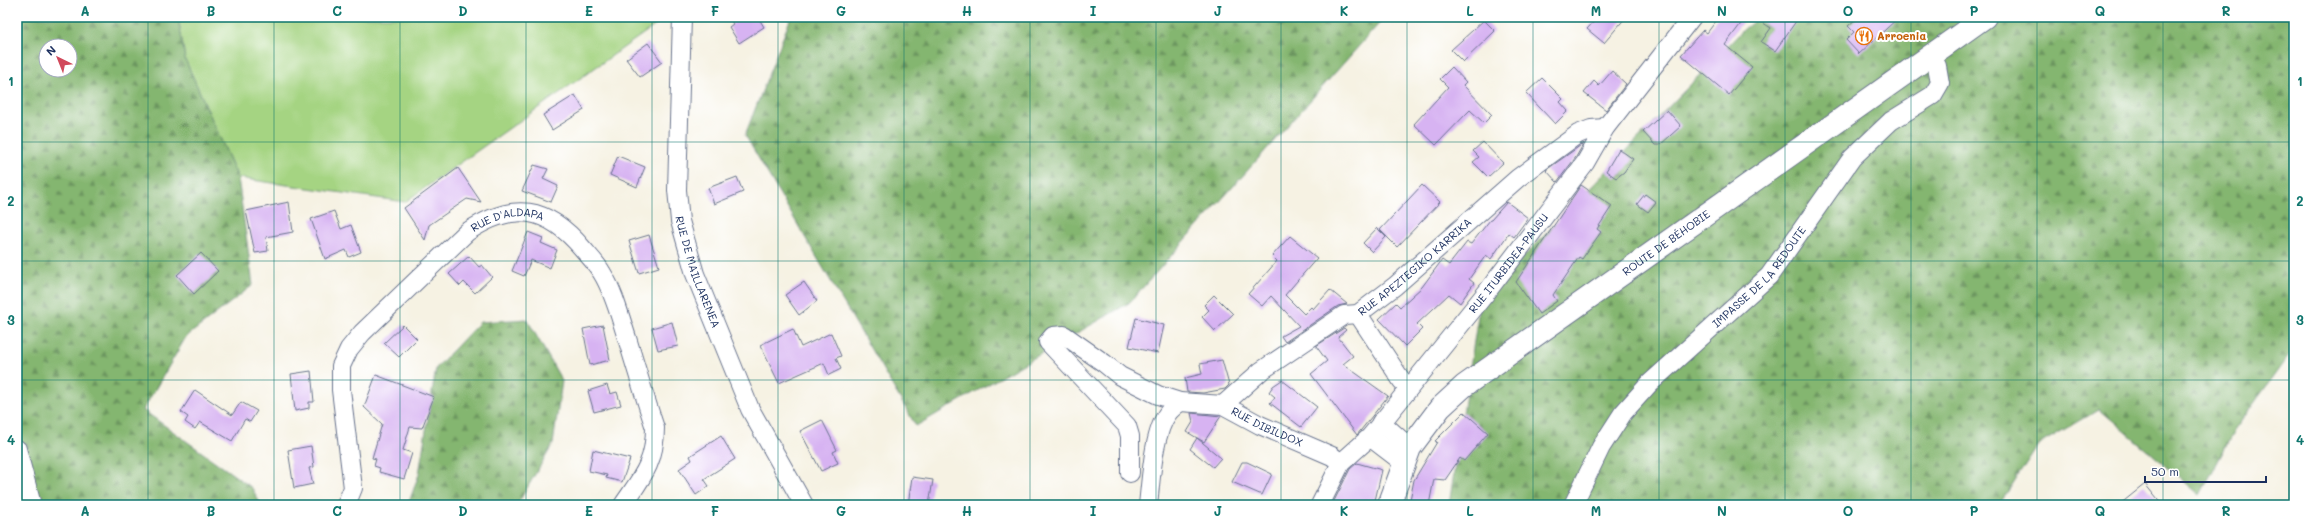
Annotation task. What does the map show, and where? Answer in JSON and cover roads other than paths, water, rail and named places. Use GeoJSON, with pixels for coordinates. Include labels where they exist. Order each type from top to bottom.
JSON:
{"type":"FeatureCollection","features":[{"type":"Feature","properties":{"kind":"main road","name":"ROUTE DE BÉHOBIE"},"geometry":{"type":"LineString","coordinates":[[1389,505],[1407,456],[1440,408],[1464,386],[1985,17]]}},
{"type":"Feature","properties":{"kind":"street","name":"RUE DE MAILLARENEA"},"geometry":{"type":"LineString","coordinates":[[682,17],[677,190],[680,220],[695,274],[750,409],[804,505]]}},
{"type":"Feature","properties":{"kind":"street","name":"RUE ITURBIDEA-PAUSU"},"geometry":{"type":"LineString","coordinates":[[1320,505],[1336,459],[1370,437],[1486,293],[1585,163],[1605,128],[1692,17]]}},
{"type":"Feature","properties":{"kind":"street","name":"IMPASSE DE LA REDOUTE"},"geometry":{"type":"LineString","coordinates":[[1573,505],[1601,447],[1623,413],[1650,383],[1769,276],[1852,158],[1891,121],[1933,94],[1940,83],[1937,66],[1931,56]]}},
{"type":"Feature","properties":{"kind":"street","name":"RUE APEZTEGIKO KARRIKA"},"geometry":{"type":"LineString","coordinates":[[1223,405],[1261,371],[1344,315],[1358,314],[1395,286],[1518,178],[1578,134],[1591,129],[1605,128]]}},
{"type":"Feature","properties":{"kind":"street","name":"RUE D'ALDAPA"},"geometry":{"type":"LineString","coordinates":[[346,505],[353,488],[341,390],[341,366],[348,349],[362,333],[467,232],[482,222],[514,212],[534,213],[552,220],[568,231],[602,272],[618,312],[655,428],[655,447],[651,462],[623,505]]}},
{"type":"Feature","properties":{"kind":"street"},"geometry":{"type":"LineString","coordinates":[[1358,314],[1402,381],[1409,388]]}},
{"type":"Feature","properties":{"kind":"street","name":"RUE DIBILDOX"},"geometry":{"type":"LineString","coordinates":[[1130,473],[1130,436],[1127,426],[1048,342],[1053,336],[1064,335],[1104,362],[1120,376],[1158,395],[1180,402],[1223,405],[1260,425],[1336,459]]}},
{"type":"Feature","properties":{"kind":"street"},"geometry":{"type":"LineString","coordinates":[[1148,505],[1154,455],[1161,428],[1168,413],[1180,402]]}},
{"type":"Feature","properties":{"kind":"street"},"geometry":{"type":"LineString","coordinates":[[1381,422],[1407,456]]}},
{"type":"Feature","properties":{"kind":"street"},"geometry":{"type":"LineString","coordinates":[[1370,437],[1407,456]]}},
{"type":"Feature","properties":{"kind":"street"},"geometry":{"type":"LineString","coordinates":[[17,449],[32,505]]}},
{"type":"Feature","properties":{"kind":"place","name":"Arroenia"},"geometry":{"type":"Point","coordinates":[1864,36]}}]}
